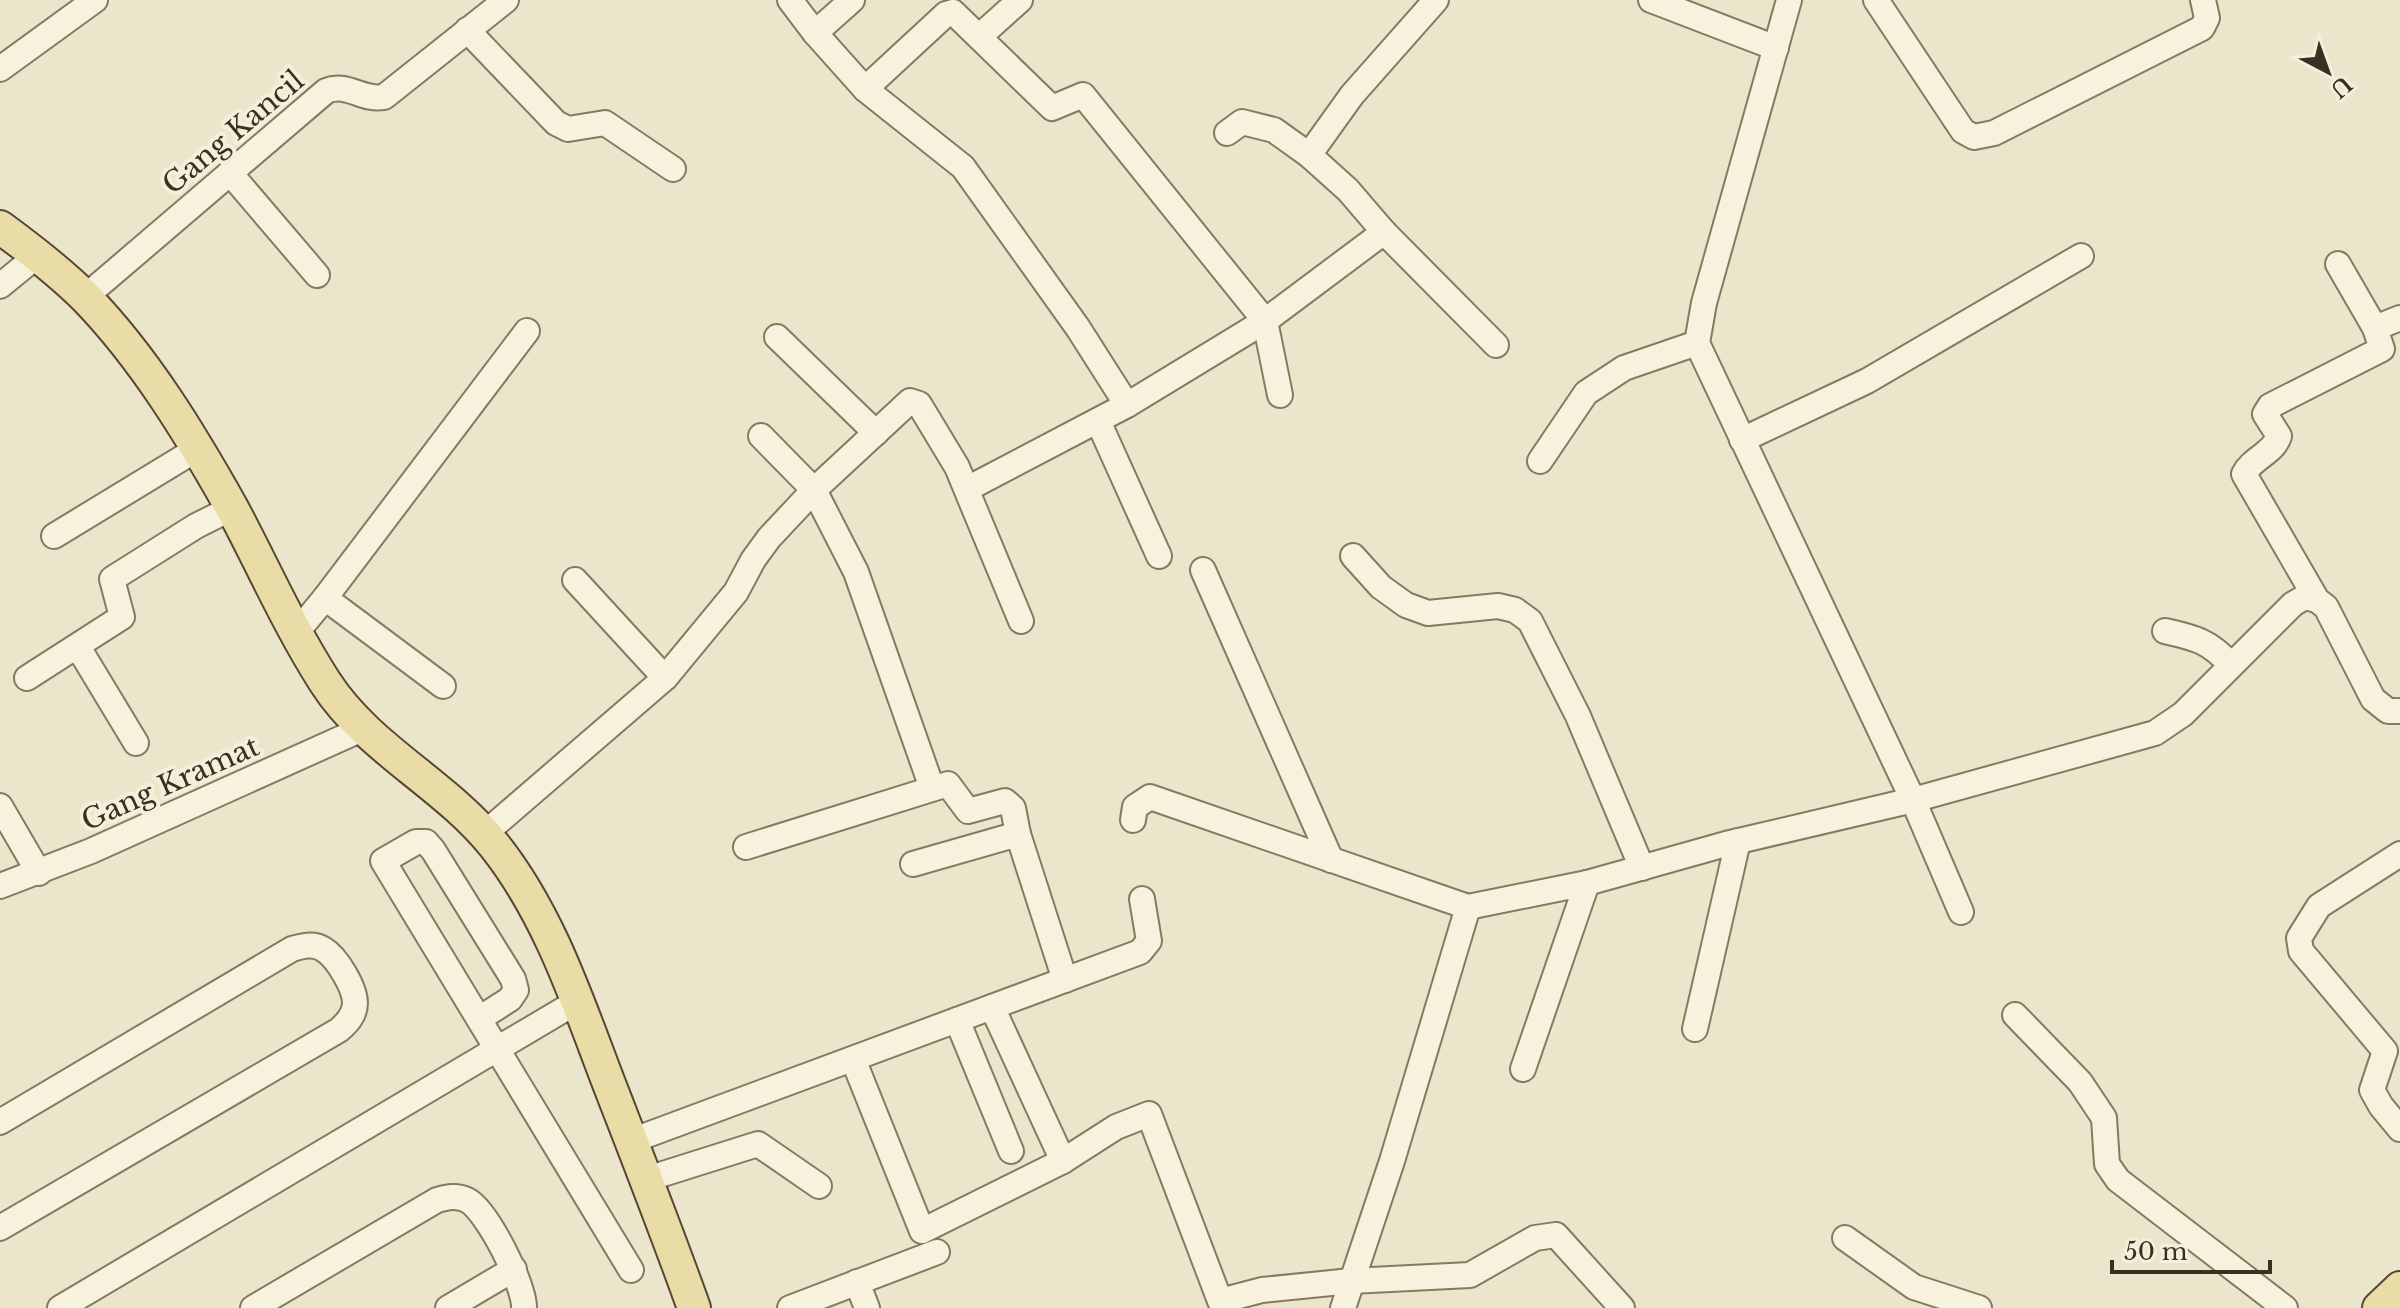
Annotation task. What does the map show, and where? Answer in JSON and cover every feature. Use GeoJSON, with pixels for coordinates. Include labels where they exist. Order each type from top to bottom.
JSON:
{"type":"FeatureCollection","features":[{"type":"Feature","properties":{"kind":"main road"},"geometry":{"type":"LineString","coordinates":[[0,227],[38,255],[85,297],[142,366],[232,508],[296,633],[336,698],[362,729],[484,834],[512,871],[535,907],[578,1001],[694,1308]]}},
{"type":"Feature","properties":{"kind":"main road"},"geometry":{"type":"LineString","coordinates":[[2379,1308],[2400,1288]]}},
{"type":"Feature","properties":{"kind":"street"},"geometry":{"type":"LineString","coordinates":[[0,69],[95,0]]}},
{"type":"Feature","properties":{"kind":"street","name":"Gang Kancil"},"geometry":{"type":"LineString","coordinates":[[85,297],[326,91],[337,87],[348,88],[373,99],[384,97],[506,0]]}},
{"type":"Feature","properties":{"kind":"street"},"geometry":{"type":"LineString","coordinates":[[790,0],[865,89],[963,167],[1078,328],[1127,405]]}},
{"type":"Feature","properties":{"kind":"street"},"geometry":{"type":"LineString","coordinates":[[815,33],[852,0]]}},
{"type":"Feature","properties":{"kind":"street"},"geometry":{"type":"LineString","coordinates":[[980,36],[1020,0]]}},
{"type":"Feature","properties":{"kind":"street"},"geometry":{"type":"LineString","coordinates":[[1651,0],[1776,48]]}},
{"type":"Feature","properties":{"kind":"street"},"geometry":{"type":"LineString","coordinates":[[1789,0],[1704,303],[1697,343],[1913,800],[1961,912]]}},
{"type":"Feature","properties":{"kind":"street"},"geometry":{"type":"LineString","coordinates":[[1876,0],[1963,131],[1974,137],[1994,133],[2202,28],[2207,18],[2203,0]]}},
{"type":"Feature","properties":{"kind":"street"},"geometry":{"type":"LineString","coordinates":[[1309,155],[1423,4]]}},
{"type":"Feature","properties":{"kind":"street"},"geometry":{"type":"LineString","coordinates":[[865,89],[946,14],[953,12],[1052,108],[1083,95],[1265,321],[1280,395]]}},
{"type":"Feature","properties":{"kind":"street"},"geometry":{"type":"LineString","coordinates":[[467,30],[556,123],[568,129],[605,123],[673,169]]}},
{"type":"Feature","properties":{"kind":"street"},"geometry":{"type":"LineString","coordinates":[[1227,133],[1242,122],[1274,130],[1309,155],[1348,190],[1384,232],[1496,345]]}},
{"type":"Feature","properties":{"kind":"street"},"geometry":{"type":"LineString","coordinates":[[230,173],[317,275]]}},
{"type":"Feature","properties":{"kind":"street"},"geometry":{"type":"LineString","coordinates":[[967,489],[1127,405],[1265,321],[1384,232]]}},
{"type":"Feature","properties":{"kind":"street"},"geometry":{"type":"LineString","coordinates":[[0,286],[38,255]]}},
{"type":"Feature","properties":{"kind":"street"},"geometry":{"type":"LineString","coordinates":[[1742,440],[1867,381],[2081,256]]}},
{"type":"Feature","properties":{"kind":"street"},"geometry":{"type":"LineString","coordinates":[[2338,264],[2375,328],[2382,349],[2270,406],[2265,414],[2279,436],[2276,444],[2244,474],[2317,600],[2326,607],[2373,699],[2388,711],[2400,711]]}},
{"type":"Feature","properties":{"kind":"street"},"geometry":{"type":"LineString","coordinates":[[2375,328],[2400,318]]}},
{"type":"Feature","properties":{"kind":"street"},"geometry":{"type":"LineString","coordinates":[[296,633],[527,331]]}},
{"type":"Feature","properties":{"kind":"street"},"geometry":{"type":"LineString","coordinates":[[777,337],[876,433]]}},
{"type":"Feature","properties":{"kind":"street"},"geometry":{"type":"LineString","coordinates":[[1540,461],[1586,393],[1624,368],[1697,343]]}},
{"type":"Feature","properties":{"kind":"street"},"geometry":{"type":"LineString","coordinates":[[484,834],[665,678],[736,592],[769,538],[814,490],[910,401],[915,401],[937,431],[967,489],[1021,621]]}},
{"type":"Feature","properties":{"kind":"street"},"geometry":{"type":"LineString","coordinates":[[1098,421],[1159,556]]}},
{"type":"Feature","properties":{"kind":"street"},"geometry":{"type":"LineString","coordinates":[[761,436],[814,490],[856,572],[932,788]]}},
{"type":"Feature","properties":{"kind":"street"},"geometry":{"type":"LineString","coordinates":[[54,536],[197,449]]}},
{"type":"Feature","properties":{"kind":"street"},"geometry":{"type":"LineString","coordinates":[[27,678],[122,617],[112,579],[196,526],[232,508]]}},
{"type":"Feature","properties":{"kind":"street"},"geometry":{"type":"LineString","coordinates":[[1353,556],[1381,587],[1406,605],[1428,613],[1498,606],[1515,610],[1530,621],[1578,716],[1642,868]]}},
{"type":"Feature","properties":{"kind":"street"},"geometry":{"type":"LineString","coordinates":[[1203,570],[1331,860]]}},
{"type":"Feature","properties":{"kind":"street"},"geometry":{"type":"LineString","coordinates":[[575,580],[665,678]]}},
{"type":"Feature","properties":{"kind":"street"},"geometry":{"type":"LineString","coordinates":[[1133,820],[1135,807],[1150,797],[1468,907],[1587,883],[1738,841],[1913,800],[2155,733],[2183,714],[2293,604],[2305,597],[2317,600]]}},
{"type":"Feature","properties":{"kind":"street"},"geometry":{"type":"LineString","coordinates":[[325,598],[443,686]]}},
{"type":"Feature","properties":{"kind":"street"},"geometry":{"type":"LineString","coordinates":[[2165,631],[2198,638],[2231,665]]}},
{"type":"Feature","properties":{"kind":"street"},"geometry":{"type":"LineString","coordinates":[[78,647],[136,743]]}},
{"type":"Feature","properties":{"kind":"street","name":"Gang Kramat"},"geometry":{"type":"LineString","coordinates":[[0,886],[39,873],[238,787],[362,729]]}},
{"type":"Feature","properties":{"kind":"street"},"geometry":{"type":"LineString","coordinates":[[746,847],[948,784],[968,811],[1005,801],[1013,808],[1018,834],[1065,980]]}},
{"type":"Feature","properties":{"kind":"street"},"geometry":{"type":"LineString","coordinates":[[0,806],[39,873]]}},
{"type":"Feature","properties":{"kind":"street"},"geometry":{"type":"LineString","coordinates":[[913,864],[1018,834]]}},
{"type":"Feature","properties":{"kind":"street"},"geometry":{"type":"LineString","coordinates":[[1695,1029],[1738,841]]}},
{"type":"Feature","properties":{"kind":"street"},"geometry":{"type":"LineString","coordinates":[[479,1019],[510,999],[516,990],[513,979],[433,850],[426,842],[416,842],[383,861],[631,1270]]}},
{"type":"Feature","properties":{"kind":"street"},"geometry":{"type":"LineString","coordinates":[[2400,854],[2319,906],[2299,938],[2301,951],[2385,1051],[2372,1090],[2400,1129]]}},
{"type":"Feature","properties":{"kind":"street"},"geometry":{"type":"LineString","coordinates":[[1523,1069],[1587,883]]}},
{"type":"Feature","properties":{"kind":"street"},"geometry":{"type":"LineString","coordinates":[[631,1141],[1140,952],[1149,941],[1142,899]]}},
{"type":"Feature","properties":{"kind":"street"},"geometry":{"type":"LineString","coordinates":[[1343,1308],[1392,1161],[1468,907]]}},
{"type":"Feature","properties":{"kind":"street"},"geometry":{"type":"LineString","coordinates":[[0,1122],[292,949],[308,945],[323,949],[335,960],[351,987],[355,1003],[351,1019],[339,1030],[0,1228]]}},
{"type":"Feature","properties":{"kind":"street"},"geometry":{"type":"LineString","coordinates":[[60,1308],[578,1001]]}},
{"type":"Feature","properties":{"kind":"street"},"geometry":{"type":"LineString","coordinates":[[992,1007],[1063,1161]]}},
{"type":"Feature","properties":{"kind":"street"},"geometry":{"type":"LineString","coordinates":[[2015,1015],[2080,1082],[2104,1118],[2107,1164],[2118,1180],[2285,1308]]}},
{"type":"Feature","properties":{"kind":"street"},"geometry":{"type":"LineString","coordinates":[[957,1020],[1011,1151]]}},
{"type":"Feature","properties":{"kind":"street"},"geometry":{"type":"LineString","coordinates":[[853,1059],[922,1231],[1063,1161],[1116,1127],[1149,1114],[1220,1301],[1262,1290],[1351,1281],[1470,1275],[1535,1238],[1556,1235],[1622,1308]]}},
{"type":"Feature","properties":{"kind":"street"},"geometry":{"type":"LineString","coordinates":[[647,1179],[758,1144],[819,1186]]}},
{"type":"Feature","properties":{"kind":"street"},"geometry":{"type":"LineString","coordinates":[[253,1308],[437,1200],[453,1196],[469,1200],[480,1211],[514,1269],[523,1291],[524,1308]]}},
{"type":"Feature","properties":{"kind":"street"},"geometry":{"type":"LineString","coordinates":[[1845,1238],[1914,1287],[1979,1308]]}},
{"type":"Feature","properties":{"kind":"street"},"geometry":{"type":"LineString","coordinates":[[790,1308],[937,1252]]}},
{"type":"Feature","properties":{"kind":"street"},"geometry":{"type":"LineString","coordinates":[[448,1308],[514,1269]]}},
{"type":"Feature","properties":{"kind":"street"},"geometry":{"type":"LineString","coordinates":[[857,1282],[867,1308]]}}]}
